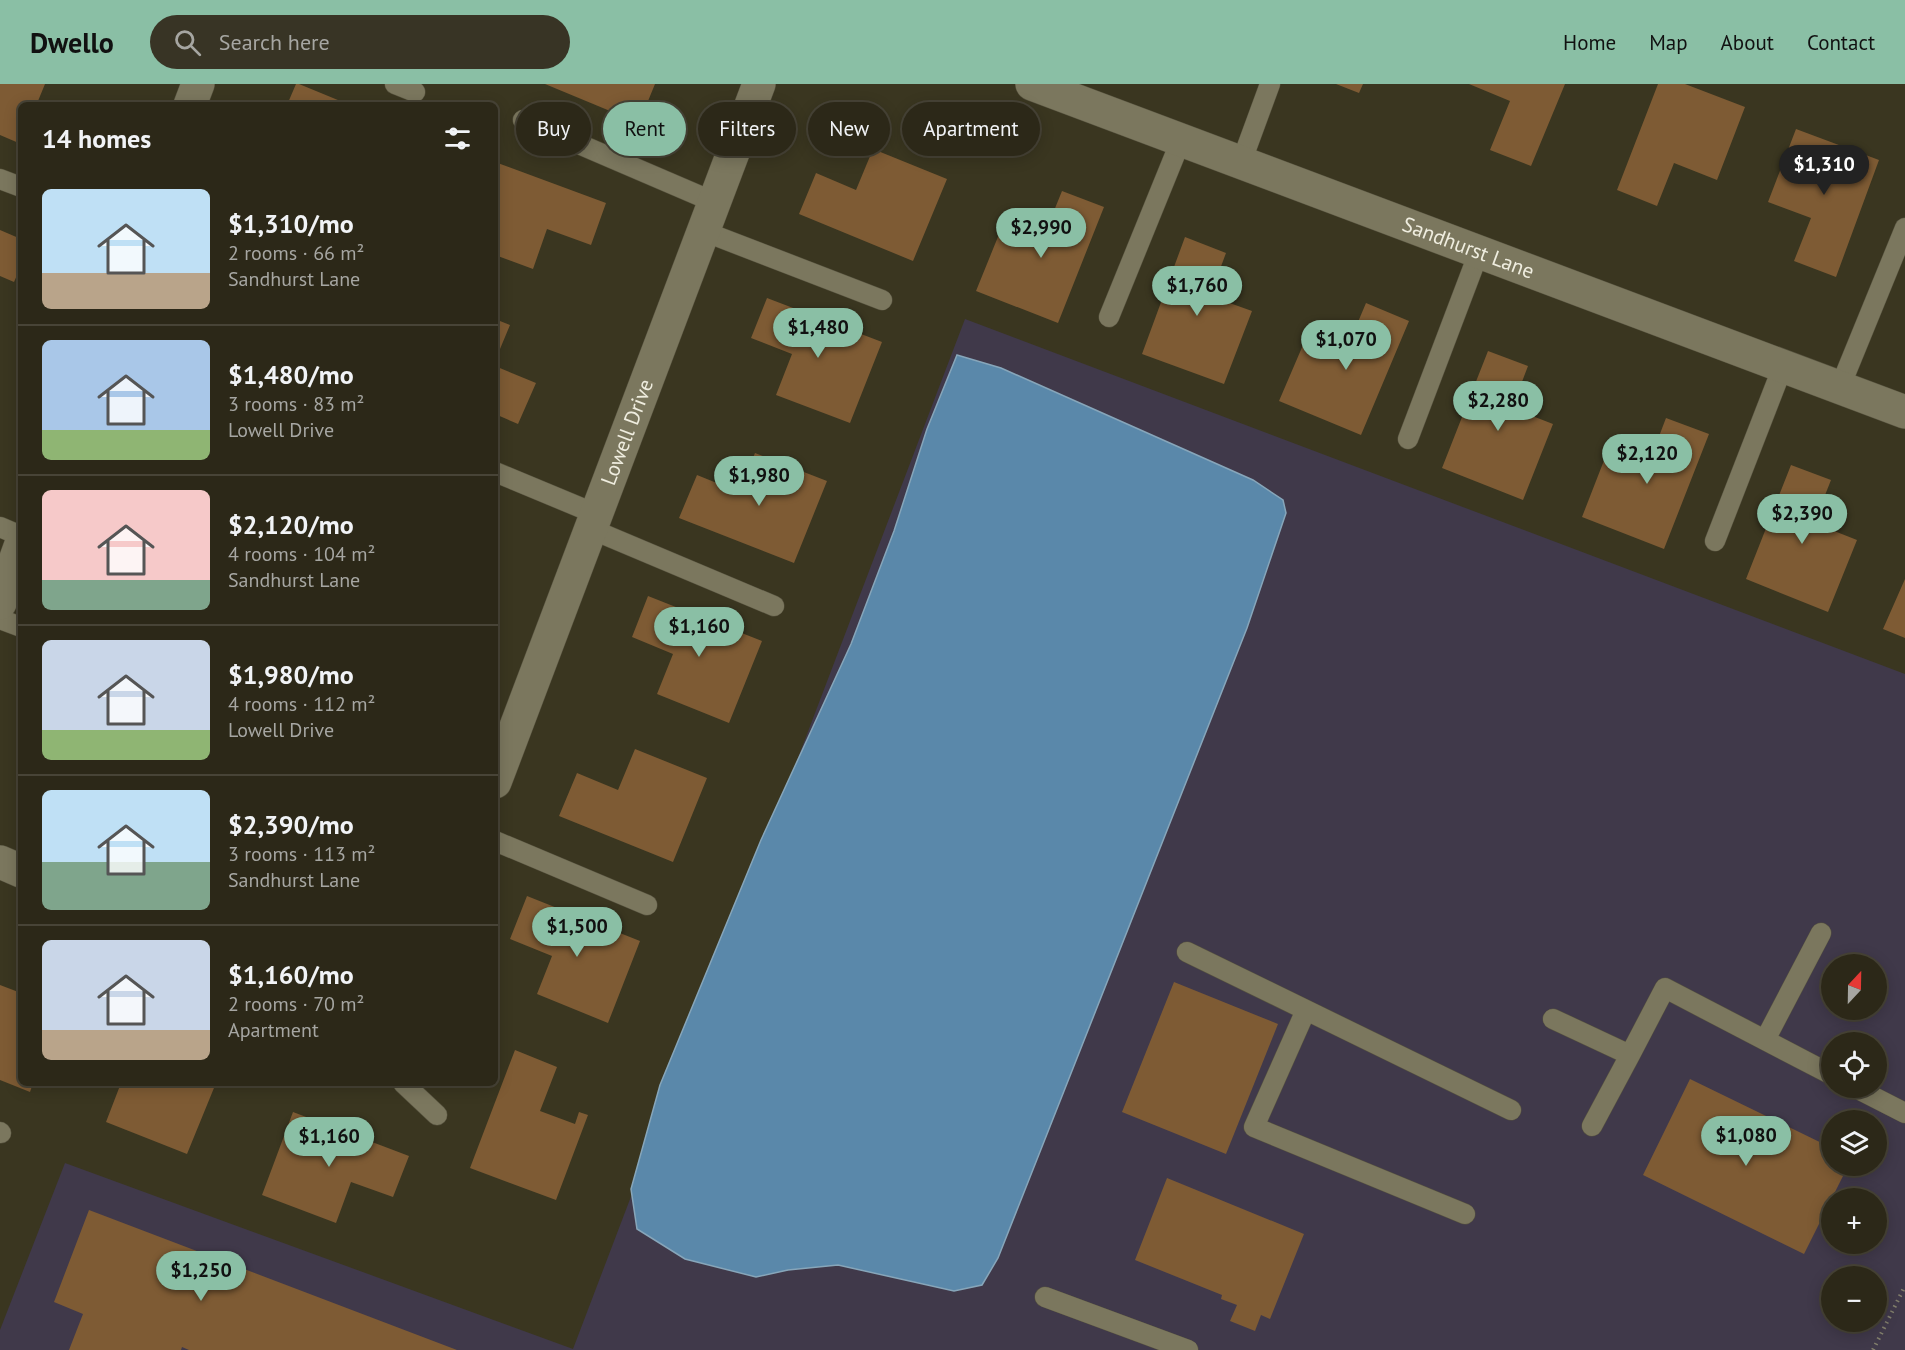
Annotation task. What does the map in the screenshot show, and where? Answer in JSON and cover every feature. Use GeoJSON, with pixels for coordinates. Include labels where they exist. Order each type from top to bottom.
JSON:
{"type":"FeatureCollection","features":[{"type":"Feature","properties":{"kind":"street"},"geometry":{"type":"LineString","coordinates":[[191,102],[198,84]]}},
{"type":"Feature","properties":{"kind":"street","name":"Lowell Drive"},"geometry":{"type":"LineString","coordinates":[[498,774],[759,84]]}},
{"type":"Feature","properties":{"kind":"street","name":"Sandhurst Lane"},"geometry":{"type":"LineString","coordinates":[[1032,84],[1905,412]]}},
{"type":"Feature","properties":{"kind":"street"},"geometry":{"type":"LineString","coordinates":[[0,603],[18,552]]}},
{"type":"Feature","properties":{"kind":"street"},"geometry":{"type":"LineString","coordinates":[[0,862],[18,870]]}},
{"type":"Feature","properties":{"kind":"lane"},"geometry":{"type":"LineString","coordinates":[[395,84],[415,92]]}},
{"type":"Feature","properties":{"kind":"lane"},"geometry":{"type":"LineString","coordinates":[[1241,163],[1270,84]]}},
{"type":"Feature","properties":{"kind":"lane"},"geometry":{"type":"LineString","coordinates":[[1109,317],[1181,140]]}},
{"type":"Feature","properties":{"kind":"lane"},"geometry":{"type":"LineString","coordinates":[[591,155],[709,216],[882,300]]}},
{"type":"Feature","properties":{"kind":"lane"},"geometry":{"type":"LineString","coordinates":[[0,179],[18,186]]}},
{"type":"Feature","properties":{"kind":"lane"},"geometry":{"type":"LineString","coordinates":[[1840,387],[1905,228]]}},
{"type":"Feature","properties":{"kind":"lane"},"geometry":{"type":"LineString","coordinates":[[1408,440],[1479,252]]}},
{"type":"Feature","properties":{"kind":"lane"},"geometry":{"type":"LineString","coordinates":[[1715,541],[1782,366]]}},
{"type":"Feature","properties":{"kind":"lane"},"geometry":{"type":"LineString","coordinates":[[498,473],[774,606]]}},
{"type":"Feature","properties":{"kind":"lane"},"geometry":{"type":"LineString","coordinates":[[0,527],[18,535]]}},
{"type":"Feature","properties":{"kind":"lane"},"geometry":{"type":"LineString","coordinates":[[0,619],[18,626]]}},
{"type":"Feature","properties":{"kind":"lane"},"geometry":{"type":"LineString","coordinates":[[498,842],[647,905]]}},
{"type":"Feature","properties":{"kind":"lane"},"geometry":{"type":"LineString","coordinates":[[1765,1040],[1821,933]]}},
{"type":"Feature","properties":{"kind":"lane"},"geometry":{"type":"LineString","coordinates":[[1187,952],[1511,1110]]}},
{"type":"Feature","properties":{"kind":"lane"},"geometry":{"type":"LineString","coordinates":[[1592,1126],[1665,988],[1821,1069]]}},
{"type":"Feature","properties":{"kind":"lane"},"geometry":{"type":"LineString","coordinates":[[1306,1010],[1254,1127],[1465,1214]]}},
{"type":"Feature","properties":{"kind":"lane"},"geometry":{"type":"LineString","coordinates":[[1553,1019],[1630,1055]]}},
{"type":"Feature","properties":{"kind":"lane"},"geometry":{"type":"LineString","coordinates":[[406,1086],[437,1115]]}},
{"type":"Feature","properties":{"kind":"lane"},"geometry":{"type":"LineString","coordinates":[[1876,1098],[1905,1113]]}},
{"type":"Feature","properties":{"kind":"lane"},"geometry":{"type":"LineString","coordinates":[[1046,1297],[1188,1350]]}},
{"type":"Feature","properties":{"kind":"path"},"geometry":{"type":"LineString","coordinates":[[1873,1350],[1905,1286]]}},
{"type":"Feature","properties":{"kind":"shaded area"},"geometry":{"type":"Polygon","coordinates":[[[965,319],[1905,674],[1905,1350],[0,1350],[0,1330],[65,1163],[573,1349],[965,319]]]}},
{"type":"Feature","properties":{"kind":"water"},"geometry":{"type":"Polygon","coordinates":[[[957,355],[1001,368],[1253,480],[1283,500],[1286,513],[1247,628],[998,1258],[982,1285],[954,1291],[838,1265],[788,1270],[756,1277],[685,1259],[637,1229],[631,1189],[660,1085],[761,840],[851,644],[894,531],[927,429],[957,355]]]}},
{"type":"Feature","properties":{"kind":"building"},"geometry":{"type":"Polygon","coordinates":[[[0,84],[45,84],[38,101],[40,102],[18,102],[18,143],[0,135],[0,84]]]}},
{"type":"Feature","properties":{"kind":"building"},"geometry":{"type":"Polygon","coordinates":[[[296,84],[299,84],[343,102],[288,102],[296,84]]]}},
{"type":"Feature","properties":{"kind":"building"},"geometry":{"type":"Polygon","coordinates":[[[545,84],[655,84],[648,102],[603,102],[603,108],[545,84]]]}},
{"type":"Feature","properties":{"kind":"building"},"geometry":{"type":"Polygon","coordinates":[[[1336,84],[1363,84],[1359,93],[1336,84]]]}},
{"type":"Feature","properties":{"kind":"building"},"geometry":{"type":"Polygon","coordinates":[[[1469,84],[1565,84],[1531,166],[1490,150],[1510,101],[1469,84]]]}},
{"type":"Feature","properties":{"kind":"building"},"geometry":{"type":"Polygon","coordinates":[[[1658,84],[1685,84],[1745,107],[1717,180],[1674,163],[1657,206],[1617,190],[1658,84]]]}},
{"type":"Feature","properties":{"kind":"building"},"geometry":{"type":"Polygon","coordinates":[[[1796,129],[1879,160],[1836,277],[1794,261],[1811,218],[1768,202],[1796,129]]]}},
{"type":"Feature","properties":{"kind":"building"},"geometry":{"type":"Polygon","coordinates":[[[870,156],[890,156],[947,179],[913,261],[799,214],[816,173],[856,190],[870,156]]]}},
{"type":"Feature","properties":{"kind":"building"},"geometry":{"type":"Polygon","coordinates":[[[498,163],[606,203],[591,245],[547,229],[533,269],[498,256],[498,163]]]}},
{"type":"Feature","properties":{"kind":"building"},"geometry":{"type":"Polygon","coordinates":[[[1062,191],[1104,207],[1058,323],[976,291],[1006,217],[1045,233],[1062,191]]]}},
{"type":"Feature","properties":{"kind":"building"},"geometry":{"type":"Polygon","coordinates":[[[0,230],[18,238],[18,273],[14,282],[0,276],[0,230]]]}},
{"type":"Feature","properties":{"kind":"building"},"geometry":{"type":"Polygon","coordinates":[[[1185,237],[1226,253],[1210,296],[1252,311],[1224,384],[1142,354],[1185,237]]]}},
{"type":"Feature","properties":{"kind":"building"},"geometry":{"type":"Polygon","coordinates":[[[767,298],[882,342],[850,423],[776,395],[792,354],[751,338],[767,298]]]}},
{"type":"Feature","properties":{"kind":"building"},"geometry":{"type":"Polygon","coordinates":[[[1366,303],[1409,321],[1361,435],[1279,401],[1309,331],[1347,348],[1366,303]]]}},
{"type":"Feature","properties":{"kind":"building"},"geometry":{"type":"Polygon","coordinates":[[[498,320],[510,325],[498,354],[498,320]]]}},
{"type":"Feature","properties":{"kind":"building"},"geometry":{"type":"Polygon","coordinates":[[[1488,351],[1528,366],[1512,408],[1553,424],[1523,500],[1442,468],[1488,351]]]}},
{"type":"Feature","properties":{"kind":"building"},"geometry":{"type":"Polygon","coordinates":[[[498,367],[536,383],[518,424],[498,415],[498,367]]]}},
{"type":"Feature","properties":{"kind":"building"},"geometry":{"type":"Polygon","coordinates":[[[1666,418],[1709,434],[1664,549],[1582,517],[1610,445],[1650,460],[1666,418]]]}},
{"type":"Feature","properties":{"kind":"building"},"geometry":{"type":"Polygon","coordinates":[[[755,453],[827,481],[794,563],[679,518],[697,475],[739,492],[755,453]]]}},
{"type":"Feature","properties":{"kind":"building"},"geometry":{"type":"Polygon","coordinates":[[[1791,465],[1831,480],[1814,523],[1857,540],[1828,612],[1746,579],[1791,465]]]}},
{"type":"Feature","properties":{"kind":"building"},"geometry":{"type":"Polygon","coordinates":[[[1905,579],[1905,638],[1883,629],[1905,579]]]}},
{"type":"Feature","properties":{"kind":"building"},"geometry":{"type":"Polygon","coordinates":[[[648,596],[762,641],[729,723],[657,694],[673,654],[632,637],[648,596]]]}},
{"type":"Feature","properties":{"kind":"building"},"geometry":{"type":"Polygon","coordinates":[[[635,749],[707,778],[673,862],[559,816],[577,773],[618,790],[635,749]]]}},
{"type":"Feature","properties":{"kind":"building"},"geometry":{"type":"Polygon","coordinates":[[[527,896],[640,941],[608,1023],[537,994],[552,956],[510,939],[527,896]]]}},
{"type":"Feature","properties":{"kind":"building"},"geometry":{"type":"Polygon","coordinates":[[[1174,982],[1278,1024],[1226,1154],[1122,1112],[1174,982]]]}},
{"type":"Feature","properties":{"kind":"building"},"geometry":{"type":"Polygon","coordinates":[[[0,985],[18,992],[18,1086],[32,1086],[30,1092],[0,1080],[0,985]]]}},
{"type":"Feature","properties":{"kind":"building"},"geometry":{"type":"Polygon","coordinates":[[[515,1050],[557,1067],[540,1111],[575,1124],[579,1112],[588,1115],[556,1200],[470,1168],[515,1050]]]}},
{"type":"Feature","properties":{"kind":"building"},"geometry":{"type":"Polygon","coordinates":[[[1690,1079],[1821,1143],[1821,1176],[1843,1176],[1837,1188],[1821,1188],[1821,1220],[1804,1254],[1643,1175],[1690,1079]]]}},
{"type":"Feature","properties":{"kind":"building"},"geometry":{"type":"Polygon","coordinates":[[[120,1086],[215,1086],[187,1154],[106,1122],[120,1086]]]}},
{"type":"Feature","properties":{"kind":"building"},"geometry":{"type":"Polygon","coordinates":[[[293,1112],[409,1156],[393,1197],[351,1182],[336,1223],[262,1195],[293,1112]]]}},
{"type":"Feature","properties":{"kind":"building"},"geometry":{"type":"Polygon","coordinates":[[[1167,1178],[1304,1234],[1270,1319],[1261,1315],[1255,1331],[1230,1321],[1237,1305],[1221,1299],[1222,1295],[1135,1260],[1167,1178]]]}},
{"type":"Feature","properties":{"kind":"building"},"geometry":{"type":"Polygon","coordinates":[[[89,1210],[457,1350],[189,1350],[182,1347],[181,1350],[69,1350],[83,1314],[54,1302],[89,1210]]]}}]}
